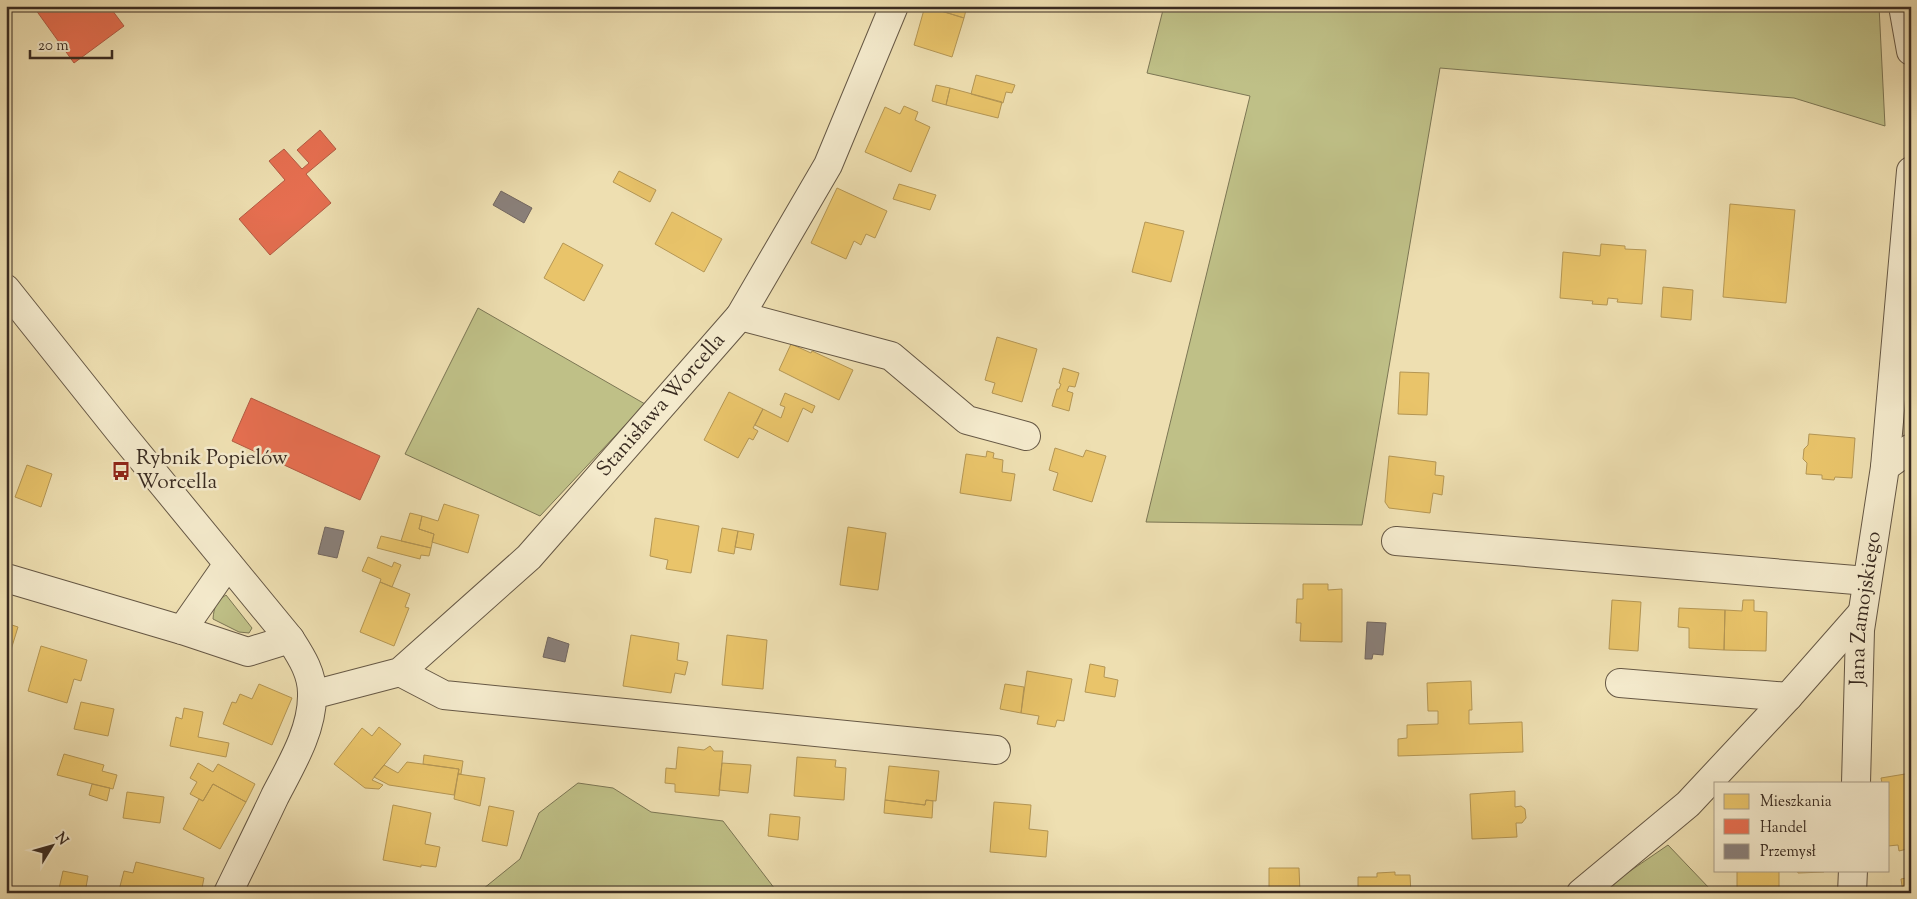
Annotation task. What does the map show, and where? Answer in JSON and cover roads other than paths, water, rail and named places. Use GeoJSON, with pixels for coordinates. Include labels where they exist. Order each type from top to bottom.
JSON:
{"type":"FeatureCollection","features":[{"type":"Feature","properties":{"kind":"street","name":"Stanisława Worcella"},"geometry":{"type":"LineString","coordinates":[[312,695],[400,672],[529,557],[740,316],[828,165],[894,6]]}},
{"type":"Feature","properties":{"kind":"street"},"geometry":{"type":"LineString","coordinates":[[1903,6],[1911,51]]}},
{"type":"Feature","properties":{"kind":"street","name":"Jana Zamojskiego"},"geometry":{"type":"LineString","coordinates":[[1856,782],[1862,612],[1885,467],[1911,171]]}},
{"type":"Feature","properties":{"kind":"street"},"geometry":{"type":"LineString","coordinates":[[6,289],[290,640],[306,666],[311,681],[312,695],[309,722],[228,893]]}},
{"type":"Feature","properties":{"kind":"street"},"geometry":{"type":"LineString","coordinates":[[740,316],[891,356],[967,420],[1026,436]]}},
{"type":"Feature","properties":{"kind":"street"},"geometry":{"type":"LineString","coordinates":[[1885,467],[1911,448]]}},
{"type":"Feature","properties":{"kind":"street"},"geometry":{"type":"LineString","coordinates":[[1396,542],[1867,581]]}},
{"type":"Feature","properties":{"kind":"street"},"geometry":{"type":"LineString","coordinates":[[182,630],[228,564]]}},
{"type":"Feature","properties":{"kind":"street"},"geometry":{"type":"LineString","coordinates":[[6,578],[182,630],[248,652],[290,640]]}},
{"type":"Feature","properties":{"kind":"street"},"geometry":{"type":"LineString","coordinates":[[1581,893],[1688,804],[1788,697],[1862,612]]}},
{"type":"Feature","properties":{"kind":"street"},"geometry":{"type":"LineString","coordinates":[[400,672],[444,695],[996,750]]}},
{"type":"Feature","properties":{"kind":"street"},"geometry":{"type":"LineString","coordinates":[[1620,683],[1788,697]]}},
{"type":"Feature","properties":{"kind":"street"},"geometry":{"type":"LineString","coordinates":[[1852,893],[1853,872]]}},
{"type":"Feature","properties":{"kind":"place","name":"Rybnik Popielów Worcella"},"geometry":{"type":"Point","coordinates":[121,471]}}]}
